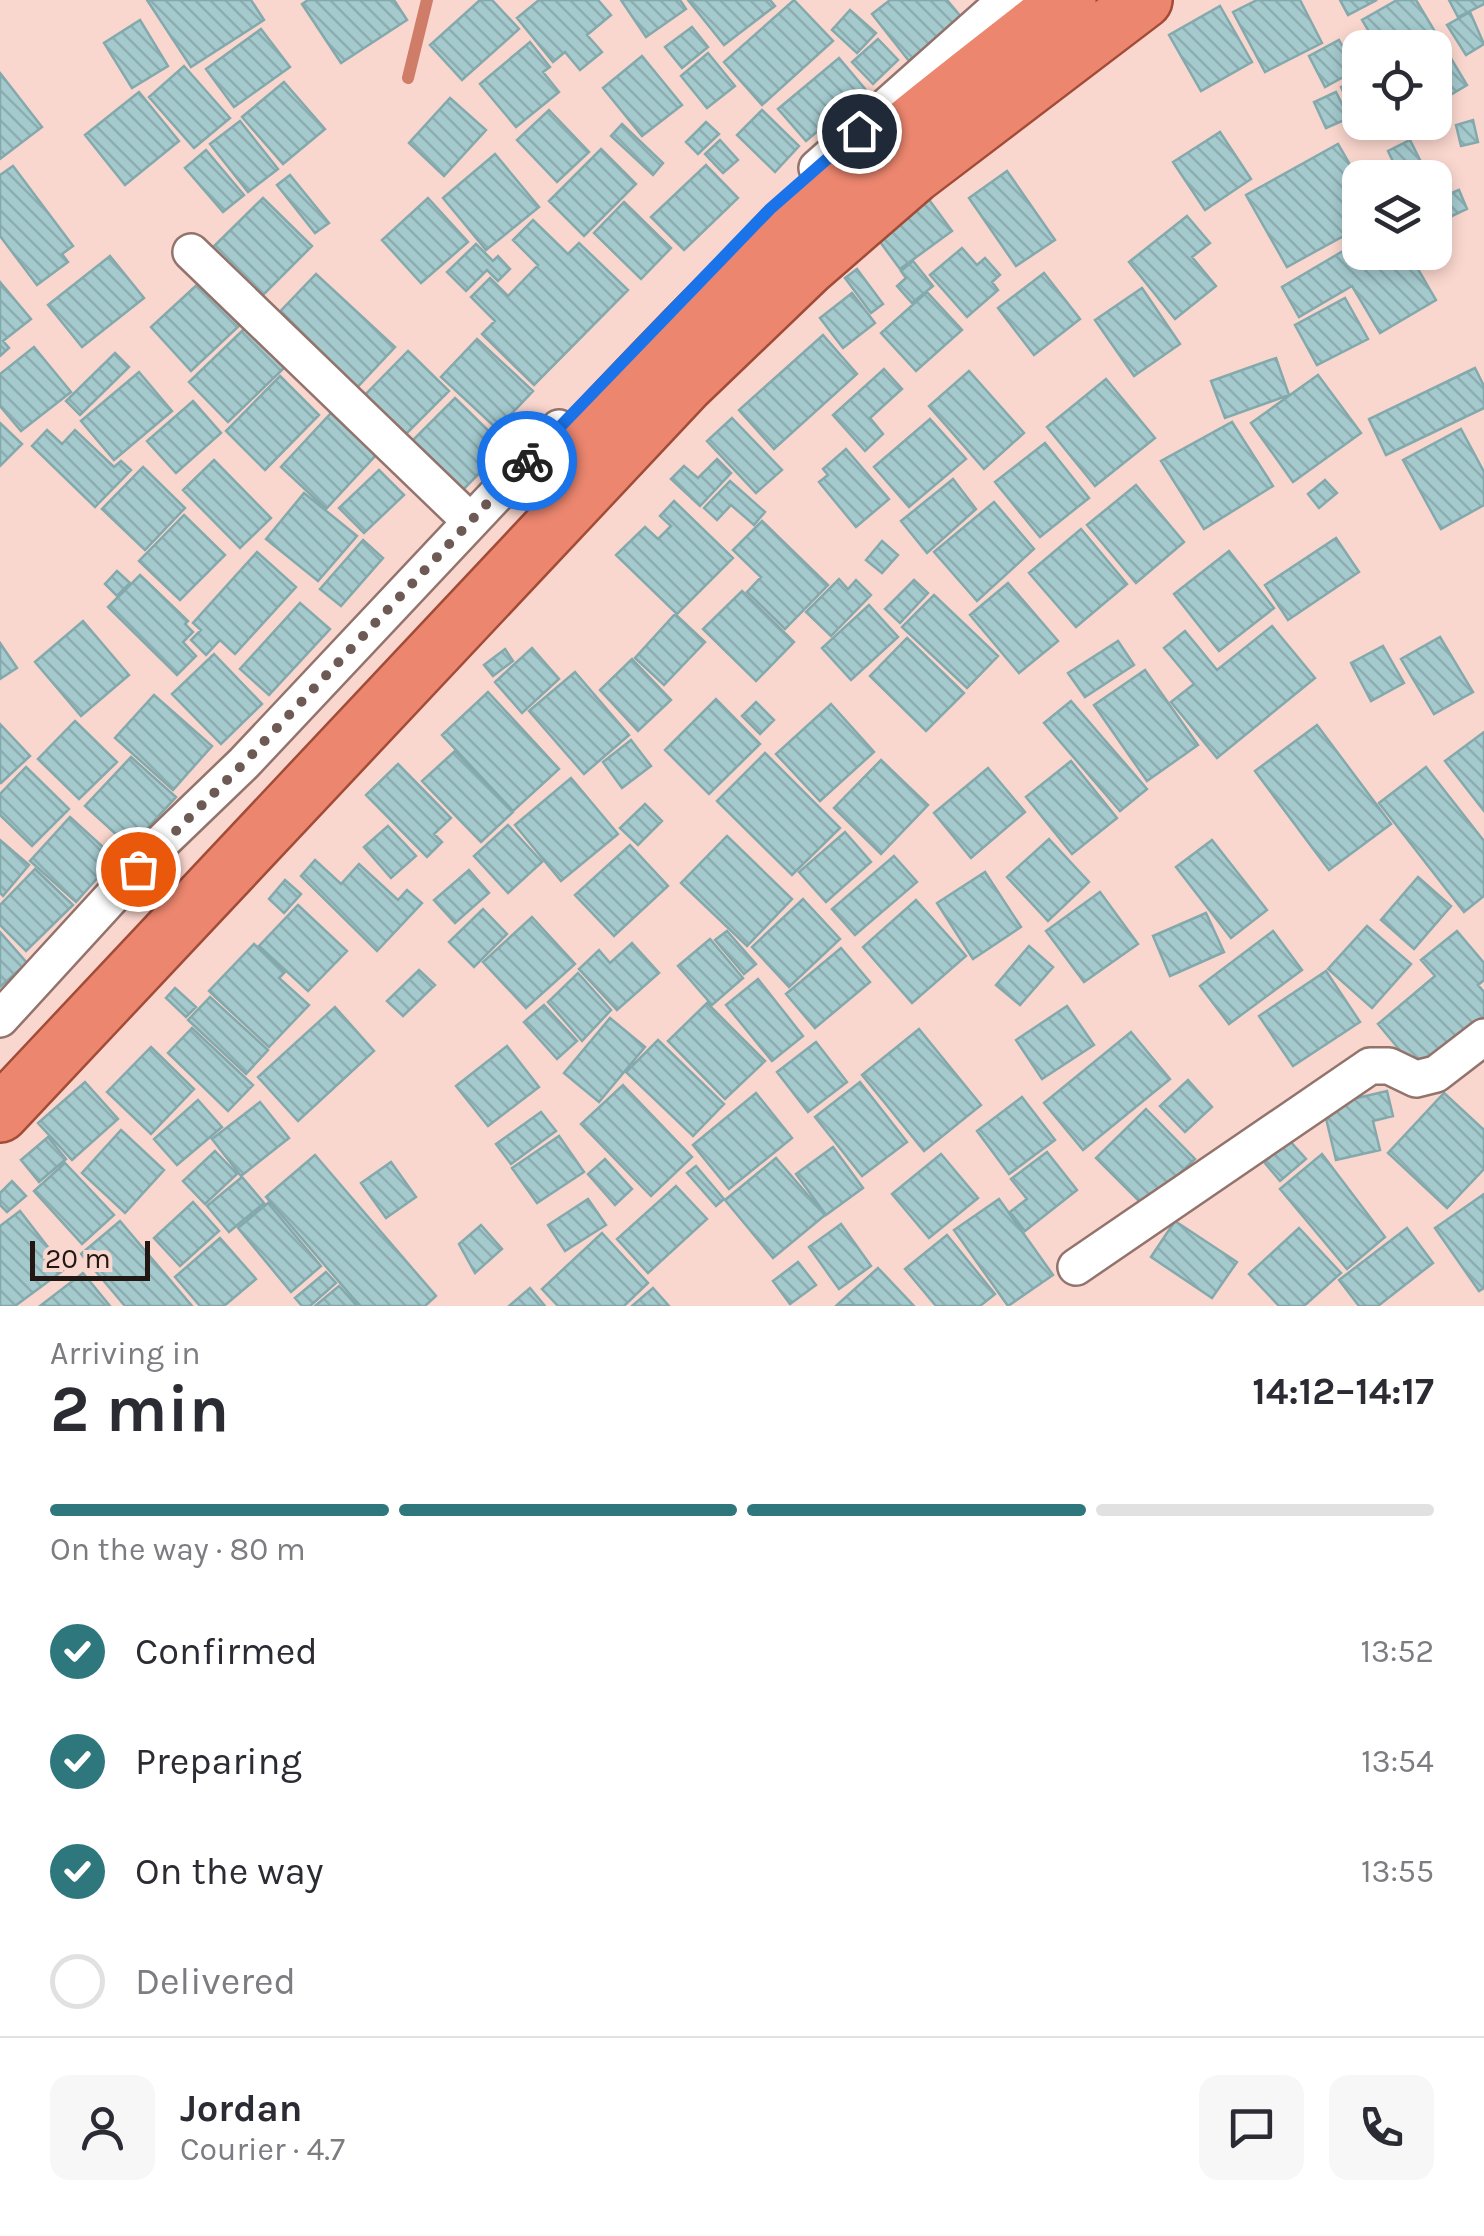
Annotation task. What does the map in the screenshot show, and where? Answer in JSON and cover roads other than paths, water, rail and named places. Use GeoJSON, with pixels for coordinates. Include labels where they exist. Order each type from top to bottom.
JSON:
{"type":"FeatureCollection","features":[{"type":"Feature","properties":{"kind":"highway"},"geometry":{"type":"LineString","coordinates":[[0,1064],[671,344],[788,230],[942,98],[1068,0]]}},
{"type":"Feature","properties":{"kind":"highway"},"geometry":{"type":"LineString","coordinates":[[0,1114],[686,384],[808,267],[914,175],[1144,0]]}},
{"type":"Feature","properties":{"kind":"street"},"geometry":{"type":"LineString","coordinates":[[0,1020],[164,841],[244,763],[770,209],[1006,0]]}},
{"type":"Feature","properties":{"kind":"street"},"geometry":{"type":"LineString","coordinates":[[191,252],[470,521]]}},
{"type":"Feature","properties":{"kind":"street"},"geometry":{"type":"LineString","coordinates":[[1076,1267],[1370,1066],[1389,1066],[1416,1080],[1436,1074],[1484,1036]]}},
{"type":"Feature","properties":{"kind":"waterway"},"geometry":{"type":"LineString","coordinates":[[408,78],[427,0]]}}]}
